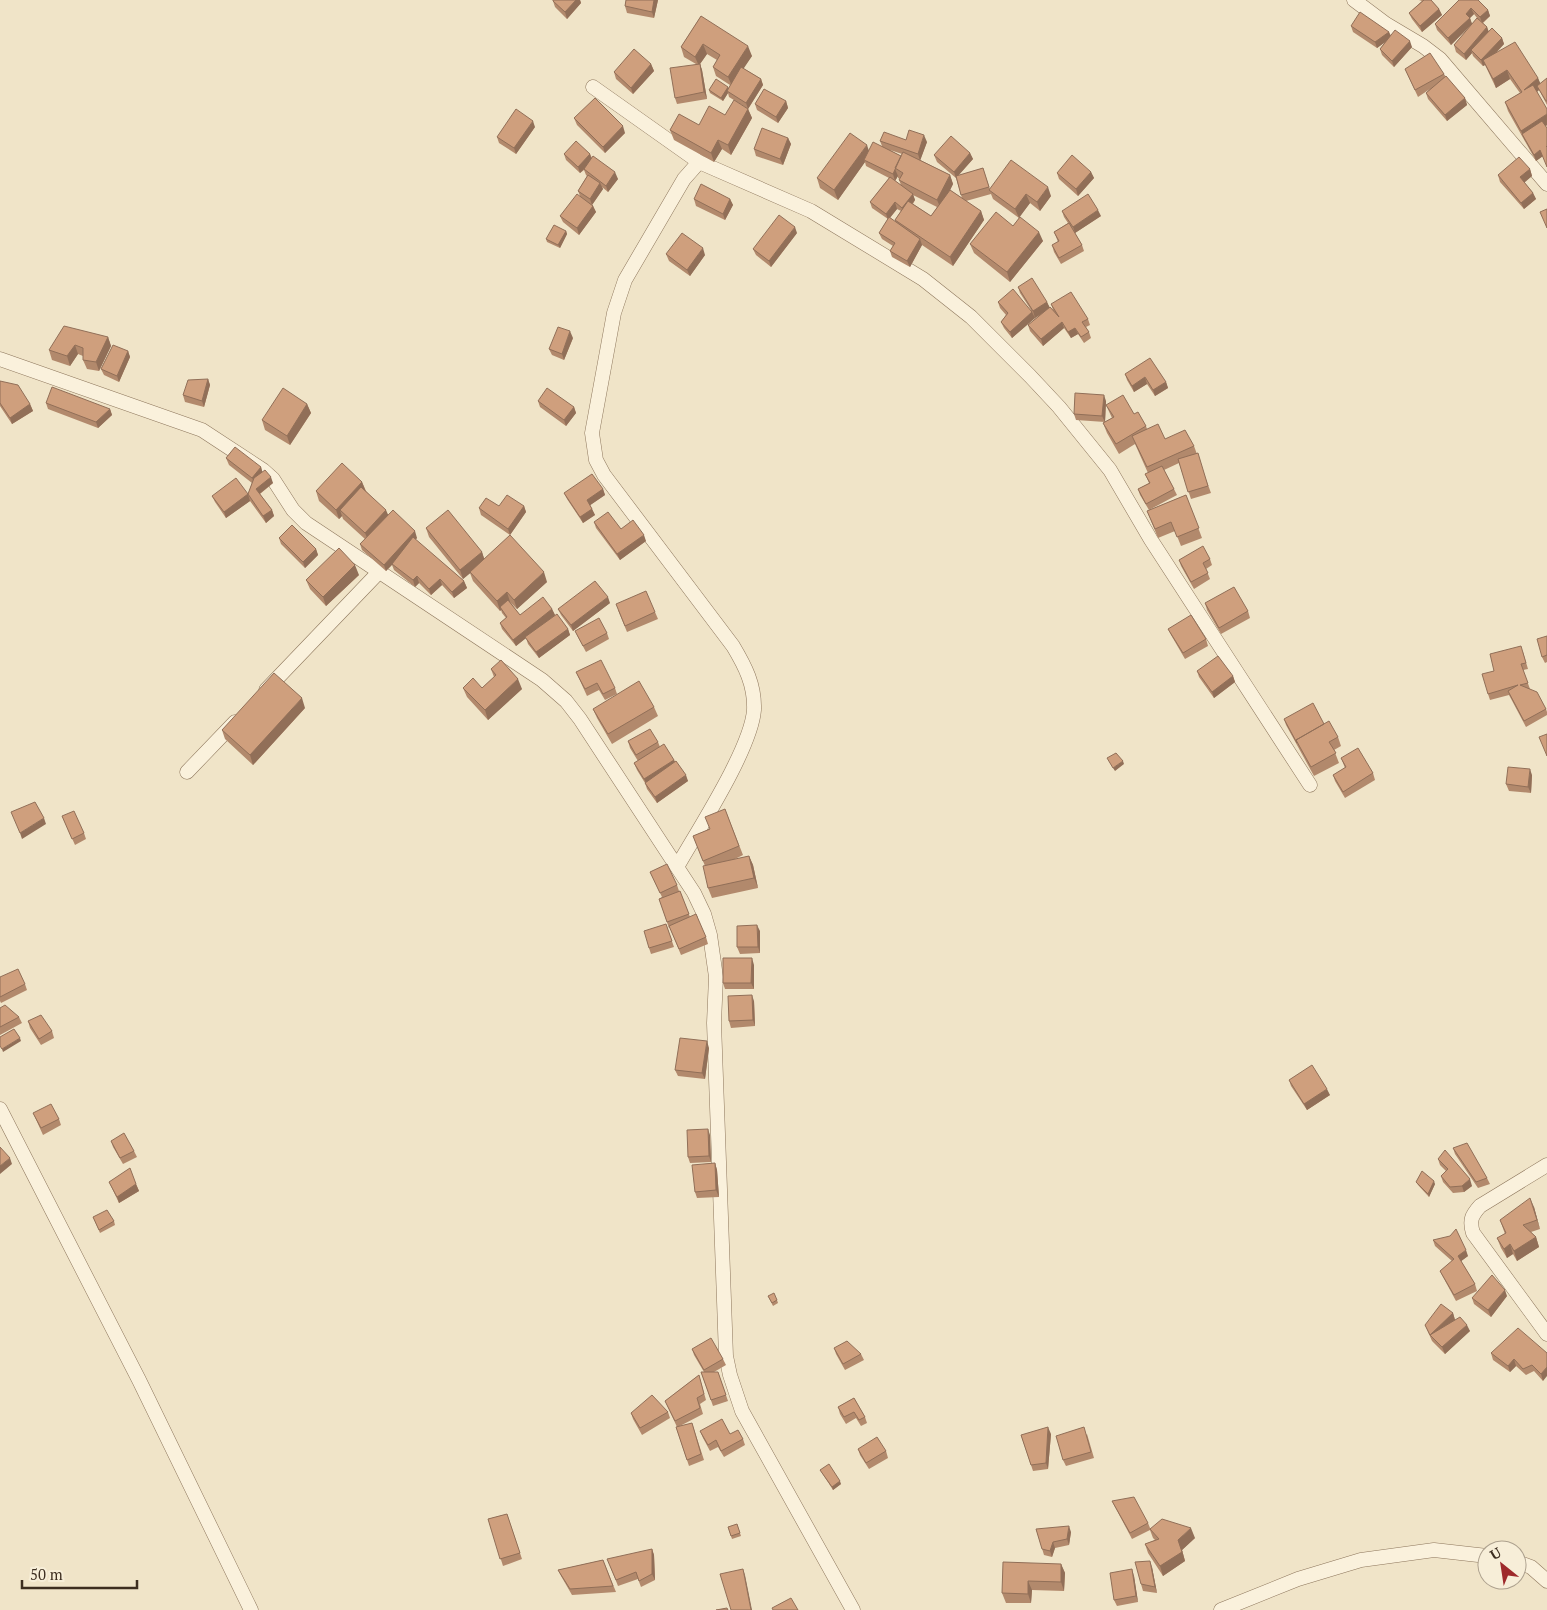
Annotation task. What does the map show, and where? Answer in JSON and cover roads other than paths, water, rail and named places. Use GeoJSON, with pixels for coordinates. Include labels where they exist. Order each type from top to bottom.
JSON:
{"type":"FeatureCollection","features":[{"type":"Feature","properties":{"kind":"street"},"geometry":{"type":"LineString","coordinates":[[1354,0],[1386,24],[1423,46],[1440,60],[1547,184]]}},
{"type":"Feature","properties":{"kind":"street"},"geometry":{"type":"LineString","coordinates":[[593,87],[699,162],[811,211],[923,279],[971,317],[1059,407],[1110,470],[1151,540],[1310,785]]}},
{"type":"Feature","properties":{"kind":"street"},"geometry":{"type":"LineString","coordinates":[[677,867],[745,743],[754,711],[753,689],[746,668],[733,646],[604,475],[596,460],[592,433],[614,313],[625,280],[684,179],[699,162]]}},
{"type":"Feature","properties":{"kind":"street"},"geometry":{"type":"LineString","coordinates":[[0,359],[202,430],[263,470],[273,479],[293,510],[306,523],[542,680],[566,701],[694,893],[704,914],[714,956],[716,977],[714,1023],[726,1356],[730,1375],[742,1411],[853,1610]]}},
{"type":"Feature","properties":{"kind":"street"},"geometry":{"type":"LineString","coordinates":[[258,698],[379,572]]}},
{"type":"Feature","properties":{"kind":"street"},"geometry":{"type":"LineString","coordinates":[[187,772],[245,712]]}},
{"type":"Feature","properties":{"kind":"street"},"geometry":{"type":"LineString","coordinates":[[0,1109],[138,1380],[251,1610]]}},
{"type":"Feature","properties":{"kind":"street"},"geometry":{"type":"LineString","coordinates":[[1547,1165],[1480,1206],[1472,1214],[1470,1223],[1473,1233],[1547,1334]]}},
{"type":"Feature","properties":{"kind":"street"},"geometry":{"type":"LineString","coordinates":[[1221,1610],[1298,1578],[1361,1560],[1434,1550],[1477,1555]]}},
{"type":"Feature","properties":{"kind":"street"},"geometry":{"type":"LineString","coordinates":[[1527,1566],[1547,1581]]}}]}
